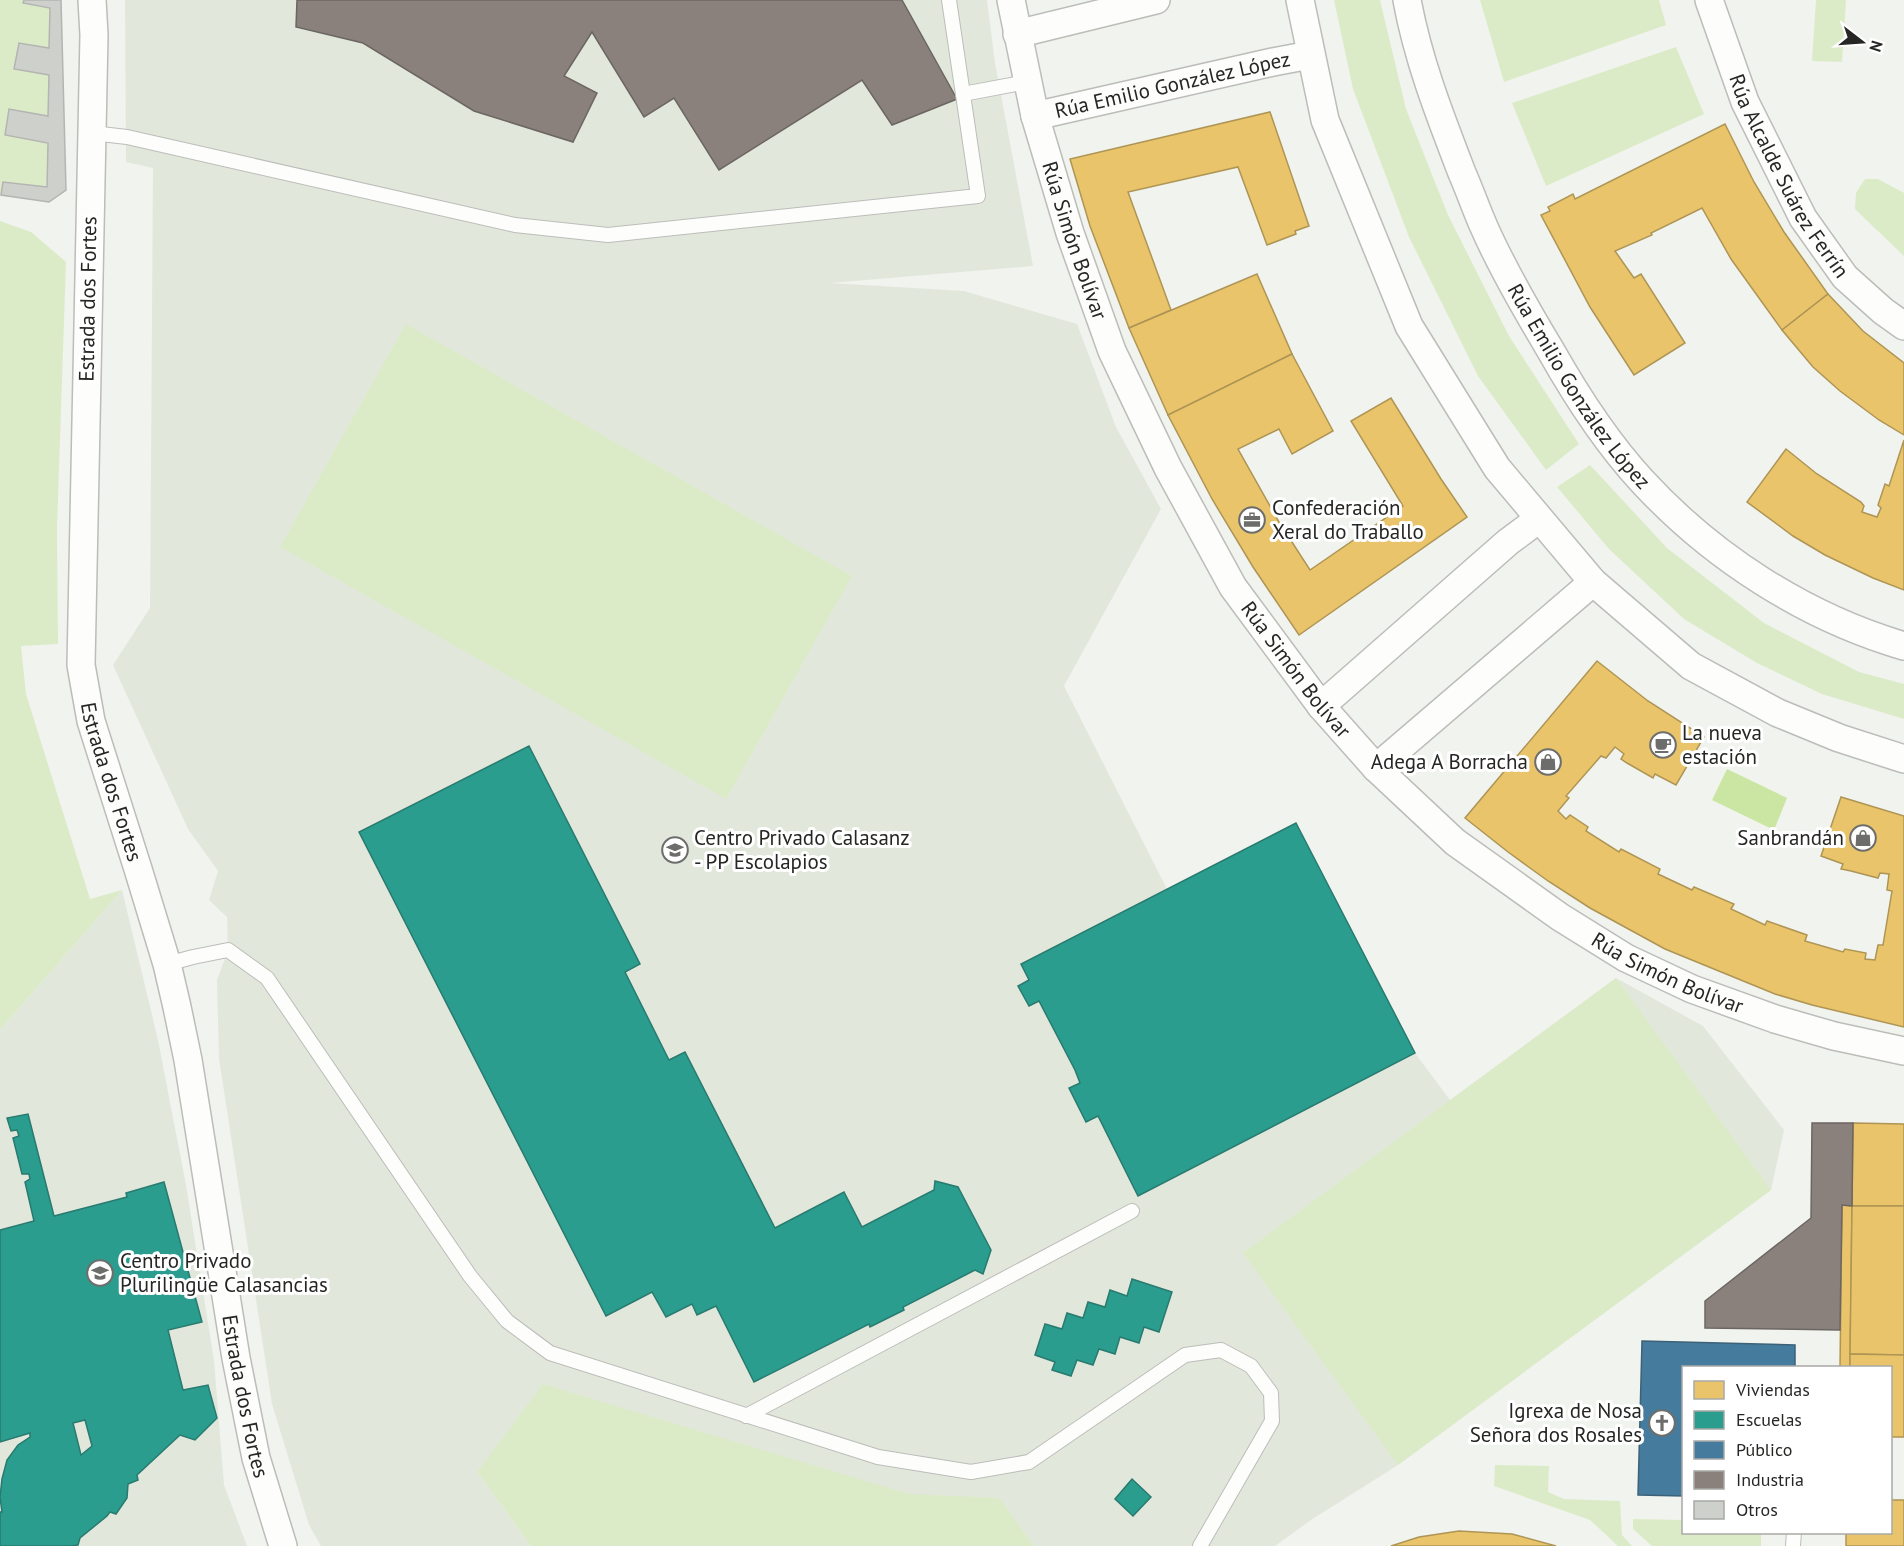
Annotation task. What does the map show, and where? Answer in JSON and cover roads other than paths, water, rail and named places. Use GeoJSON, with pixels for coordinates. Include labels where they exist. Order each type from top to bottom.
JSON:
{"type":"FeatureCollection","features":[{"type":"Feature","properties":{"kind":"street","name":"Estrada dos Fortes"},"geometry":{"type":"LineString","coordinates":[[92,0],[94,35],[81,665],[91,722],[166,964],[188,1060],[247,1414],[256,1458],[283,1546]]}},
{"type":"Feature","properties":{"kind":"street","name":"Rúa Simón Bolívar"},"geometry":{"type":"LineString","coordinates":[[1011,0],[1035,116],[1070,233],[1112,351],[1168,468],[1233,586],[1320,706],[1376,768],[1455,842],[1560,917],[1626,958],[1692,989],[1775,1019],[1834,1036],[1904,1051]]}},
{"type":"Feature","properties":{"kind":"street"},"geometry":{"type":"LineString","coordinates":[[1017,34],[1156,0]]}},
{"type":"Feature","properties":{"kind":"street","name":"Rúa Emilio González López"},"geometry":{"type":"LineString","coordinates":[[1300,0],[1325,120],[1409,326],[1497,468],[1593,582],[1691,666],[1778,713],[1839,738],[1904,759]]}},
{"type":"Feature","properties":{"kind":"street","name":"Rúa Emilio González López"},"geometry":{"type":"LineString","coordinates":[[1407,0],[1432,95],[1484,229],[1530,316],[1568,381],[1608,441],[1642,482],[1728,558],[1782,593],[1843,624],[1904,646]]}},
{"type":"Feature","properties":{"kind":"street","name":"Rúa Alcalde Suárez Ferrín"},"geometry":{"type":"LineString","coordinates":[[1709,0],[1745,102],[1803,219],[1845,277],[1883,311],[1904,326]]}},
{"type":"Feature","properties":{"kind":"street","name":"Rúa Emilio González López"},"geometry":{"type":"LineString","coordinates":[[1035,116],[1310,55]]}},
{"type":"Feature","properties":{"kind":"street"},"geometry":{"type":"LineString","coordinates":[[1320,706],[1508,542],[1539,519]]}},
{"type":"Feature","properties":{"kind":"street"},"geometry":{"type":"LineString","coordinates":[[1376,768],[1593,582]]}},
{"type":"Feature","properties":{"kind":"lane"},"geometry":{"type":"LineString","coordinates":[[92,133],[127,137],[515,225],[608,235],[978,196],[949,0]]}},
{"type":"Feature","properties":{"kind":"lane"},"geometry":{"type":"LineString","coordinates":[[963,94],[1027,82]]}},
{"type":"Feature","properties":{"kind":"lane"},"geometry":{"type":"LineString","coordinates":[[166,964],[228,950],[267,978],[470,1276],[507,1321],[550,1353],[878,1457],[971,1472],[1029,1462],[1185,1355],[1221,1350],[1251,1366],[1271,1393],[1272,1421],[1200,1546]]}},
{"type":"Feature","properties":{"kind":"lane"},"geometry":{"type":"LineString","coordinates":[[746,1416],[1132,1210]]}},
{"type":"Feature","properties":{"kind":"place","name":"Confederación Xeral do Traballo"},"geometry":{"type":"Point","coordinates":[1252,520]}},
{"type":"Feature","properties":{"kind":"place","name":"La nueva estación"},"geometry":{"type":"Point","coordinates":[1663,745]}},
{"type":"Feature","properties":{"kind":"place","name":"Adega A Borracha"},"geometry":{"type":"Point","coordinates":[1548,762]}},
{"type":"Feature","properties":{"kind":"place","name":"Sanbrandán"},"geometry":{"type":"Point","coordinates":[1863,838]}},
{"type":"Feature","properties":{"kind":"place","name":"Centro Privado Calasanz - PP Escolapios"},"geometry":{"type":"Point","coordinates":[675,850]}},
{"type":"Feature","properties":{"kind":"place","name":"Centro Privado Plurilingüe Calasancias"},"geometry":{"type":"Point","coordinates":[100,1273]}},
{"type":"Feature","properties":{"kind":"place","name":"Igrexa de Nosa Señora dos Rosales"},"geometry":{"type":"Point","coordinates":[1662,1423]}}]}
